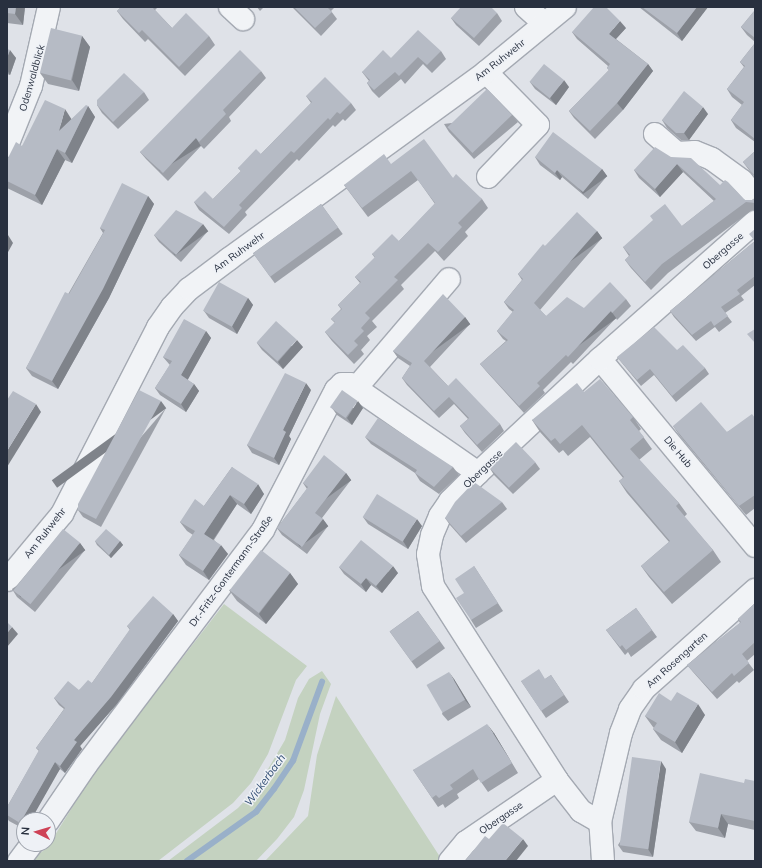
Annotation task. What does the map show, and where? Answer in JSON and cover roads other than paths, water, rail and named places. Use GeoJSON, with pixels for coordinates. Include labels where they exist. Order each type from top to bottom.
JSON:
{"type":"FeatureCollection","features":[{"type":"Feature","properties":{"kind":"street","name":"Odenwaldblick"},"geometry":{"type":"LineString","coordinates":[[7,146],[31,86],[49,7]]}},
{"type":"Feature","properties":{"kind":"street"},"geometry":{"type":"LineString","coordinates":[[526,7],[545,24]]}},
{"type":"Feature","properties":{"kind":"street","name":"Am Ruhwehr"},"geometry":{"type":"LineString","coordinates":[[7,580],[62,514],[158,327],[172,307],[189,289],[486,72],[565,7]]}},
{"type":"Feature","properties":{"kind":"street"},"geometry":{"type":"LineString","coordinates":[[486,72],[538,125],[488,177]]}},
{"type":"Feature","properties":{"kind":"street"},"geometry":{"type":"LineString","coordinates":[[655,134],[677,154],[695,152],[712,160],[742,181],[755,196]]}},
{"type":"Feature","properties":{"kind":"street","name":"Obergasse"},"geometry":{"type":"LineString","coordinates":[[600,822],[580,811],[557,780],[433,586],[429,573],[428,554],[440,516],[450,501],[600,359],[755,222]]}},
{"type":"Feature","properties":{"kind":"street"},"geometry":{"type":"LineString","coordinates":[[449,279],[356,388],[478,473]]}},
{"type":"Feature","properties":{"kind":"street","name":"Die Hub"},"geometry":{"type":"LineString","coordinates":[[600,359],[755,546]]}},
{"type":"Feature","properties":{"kind":"street","name":"Dr.-Fritz-Gontermann-Straße"},"geometry":{"type":"LineString","coordinates":[[54,812],[86,765],[263,530],[336,390],[342,384],[356,388]]}},
{"type":"Feature","properties":{"kind":"street","name":"Am Rosengarten"},"geometry":{"type":"LineString","coordinates":[[603,861],[600,822],[621,733],[635,702],[644,689],[755,590]]}},
{"type":"Feature","properties":{"kind":"street","name":"Obergasse"},"geometry":{"type":"LineString","coordinates":[[450,861],[466,842],[557,780]]}},
{"type":"Feature","properties":{"kind":"waterway","name":"Wickerbach"},"geometry":{"type":"LineString","coordinates":[[187,861],[256,812],[274,789],[293,761],[322,682]]}}]}
